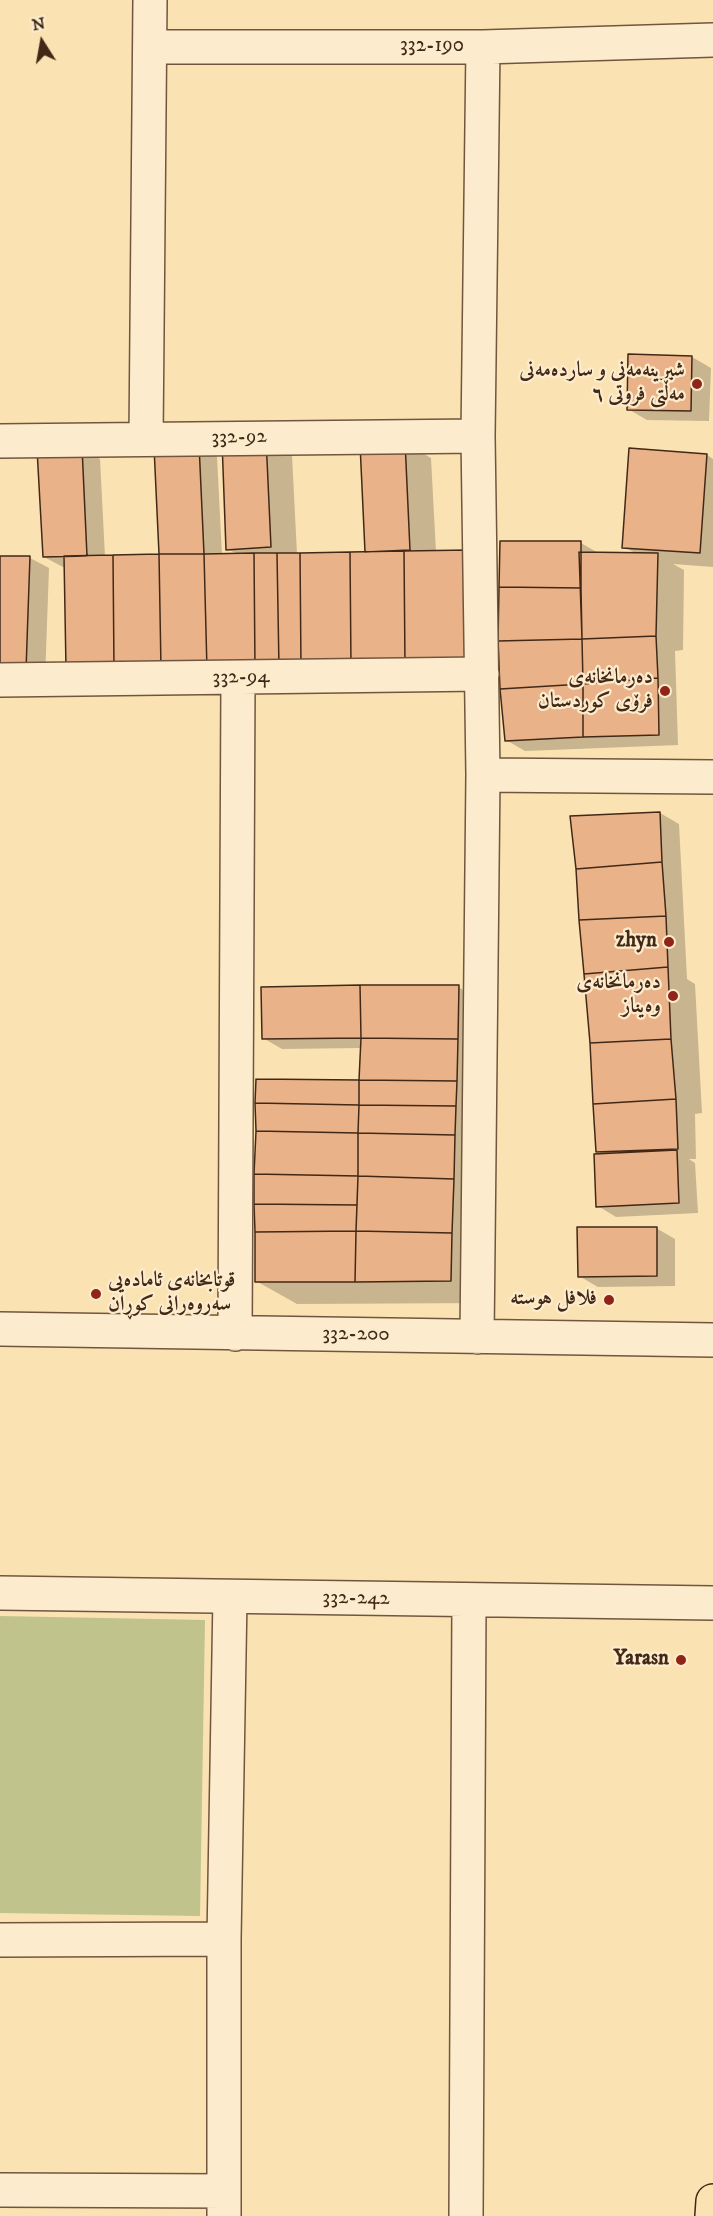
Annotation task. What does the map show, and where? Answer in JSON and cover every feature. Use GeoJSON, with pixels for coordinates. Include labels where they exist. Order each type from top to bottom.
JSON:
{"type":"FeatureCollection","features":[{"type":"Feature","properties":{"kind":"main road"},"geometry":{"type":"LineString","coordinates":[[712,2216],[713,2201]]}},
{"type":"Feature","properties":{"kind":"street"},"geometry":{"type":"LineString","coordinates":[[146,439],[150,0]]}},
{"type":"Feature","properties":{"kind":"street","name":"332-190"},"geometry":{"type":"LineString","coordinates":[[150,47],[483,47],[713,40]]}},
{"type":"Feature","properties":{"kind":"street"},"geometry":{"type":"LineString","coordinates":[[477,1336],[483,775],[478,436],[483,47]]}},
{"type":"Feature","properties":{"kind":"street","name":"332-92"},"geometry":{"type":"LineString","coordinates":[[0,441],[478,436]]}},
{"type":"Feature","properties":{"kind":"street","name":"332-94"},"geometry":{"type":"LineString","coordinates":[[0,680],[482,674]]}},
{"type":"Feature","properties":{"kind":"street"},"geometry":{"type":"LineString","coordinates":[[235,1334],[238,678]]}},
{"type":"Feature","properties":{"kind":"street"},"geometry":{"type":"LineString","coordinates":[[483,775],[713,777]]}},
{"type":"Feature","properties":{"kind":"street","name":"332-200"},"geometry":{"type":"LineString","coordinates":[[0,1329],[713,1340]]}},
{"type":"Feature","properties":{"kind":"street","name":"332-242"},"geometry":{"type":"LineString","coordinates":[[0,1593],[713,1603]]}},
{"type":"Feature","properties":{"kind":"street"},"geometry":{"type":"LineString","coordinates":[[0,2190],[224,2204],[224,1939],[230,1597]]}},
{"type":"Feature","properties":{"kind":"street"},"geometry":{"type":"LineString","coordinates":[[466,2216],[469,1601]]}},
{"type":"Feature","properties":{"kind":"street"},"geometry":{"type":"LineString","coordinates":[[0,1940],[224,1939]]}},
{"type":"Feature","properties":{"kind":"green space"},"geometry":{"type":"Polygon","coordinates":[[[0,1616],[205,1620],[200,1916],[0,1913],[0,1616]]]}},
{"type":"Feature","properties":{"kind":"building"},"geometry":{"type":"Polygon","coordinates":[[[628,354],[692,356],[691,411],[627,410],[628,354]]]}},
{"type":"Feature","properties":{"kind":"building"},"geometry":{"type":"Polygon","coordinates":[[[266,438],[271,547],[226,550],[222,441],[266,438]]]}},
{"type":"Feature","properties":{"kind":"building"},"geometry":{"type":"Polygon","coordinates":[[[405,441],[410,550],[365,552],[360,444],[405,441]]]}},
{"type":"Feature","properties":{"kind":"building"},"geometry":{"type":"Polygon","coordinates":[[[199,444],[204,554],[159,554],[154,447],[199,444]]]}},
{"type":"Feature","properties":{"kind":"building"},"geometry":{"type":"Polygon","coordinates":[[[82,447],[87,556],[43,557],[37,449],[82,447]]]}},
{"type":"Feature","properties":{"kind":"building"},"geometry":{"type":"Polygon","coordinates":[[[629,448],[707,454],[700,553],[622,548],[629,448]]]}},
{"type":"Feature","properties":{"kind":"building"},"geometry":{"type":"Polygon","coordinates":[[[500,541],[581,541],[581,588],[499,587],[500,541]]]}},
{"type":"Feature","properties":{"kind":"building"},"geometry":{"type":"Polygon","coordinates":[[[469,550],[470,665],[405,666],[404,551],[469,550]]]}},
{"type":"Feature","properties":{"kind":"building"},"geometry":{"type":"Polygon","coordinates":[[[404,551],[405,666],[351,667],[350,552],[404,551]]]}},
{"type":"Feature","properties":{"kind":"building"},"geometry":{"type":"Polygon","coordinates":[[[350,552],[351,667],[301,668],[300,553],[350,552]]]}},
{"type":"Feature","properties":{"kind":"building"},"geometry":{"type":"Polygon","coordinates":[[[579,552],[658,553],[656,636],[582,639],[579,552]]]}},
{"type":"Feature","properties":{"kind":"building"},"geometry":{"type":"Polygon","coordinates":[[[254,553],[255,669],[207,670],[204,554],[254,553]]]}},
{"type":"Feature","properties":{"kind":"building"},"geometry":{"type":"Polygon","coordinates":[[[254,553],[277,553],[279,668],[255,669],[254,553]]]}},
{"type":"Feature","properties":{"kind":"building"},"geometry":{"type":"Polygon","coordinates":[[[277,553],[300,553],[301,668],[279,668],[277,553]]]}},
{"type":"Feature","properties":{"kind":"building"},"geometry":{"type":"Polygon","coordinates":[[[159,554],[204,554],[207,670],[161,669],[159,554]]]}},
{"type":"Feature","properties":{"kind":"building"},"geometry":{"type":"Polygon","coordinates":[[[159,554],[161,669],[114,669],[113,555],[159,554]]]}},
{"type":"Feature","properties":{"kind":"building"},"geometry":{"type":"Polygon","coordinates":[[[113,555],[114,669],[66,669],[64,556],[113,555]]]}},
{"type":"Feature","properties":{"kind":"building"},"geometry":{"type":"Polygon","coordinates":[[[0,556],[30,556],[26,670],[0,670],[0,556]]]}},
{"type":"Feature","properties":{"kind":"building"},"geometry":{"type":"Polygon","coordinates":[[[499,587],[581,588],[582,639],[498,641],[499,587]]]}},
{"type":"Feature","properties":{"kind":"building"},"geometry":{"type":"Polygon","coordinates":[[[656,636],[658,678],[583,684],[582,639],[656,636]]]}},
{"type":"Feature","properties":{"kind":"building"},"geometry":{"type":"Polygon","coordinates":[[[582,639],[583,684],[500,689],[498,641],[582,639]]]}},
{"type":"Feature","properties":{"kind":"building"},"geometry":{"type":"Polygon","coordinates":[[[658,678],[659,735],[583,737],[583,684],[658,678]]]}},
{"type":"Feature","properties":{"kind":"building"},"geometry":{"type":"Polygon","coordinates":[[[583,684],[583,737],[505,741],[500,689],[583,684]]]}},
{"type":"Feature","properties":{"kind":"building"},"geometry":{"type":"Polygon","coordinates":[[[660,812],[662,862],[576,869],[570,816],[660,812]]]}},
{"type":"Feature","properties":{"kind":"building"},"geometry":{"type":"Polygon","coordinates":[[[662,862],[666,916],[579,920],[576,869],[662,862]]]}},
{"type":"Feature","properties":{"kind":"building"},"geometry":{"type":"Polygon","coordinates":[[[666,916],[668,967],[584,974],[579,920],[666,916]]]}},
{"type":"Feature","properties":{"kind":"building"},"geometry":{"type":"Polygon","coordinates":[[[668,967],[671,1039],[590,1043],[584,974],[668,967]]]}},
{"type":"Feature","properties":{"kind":"building"},"geometry":{"type":"Polygon","coordinates":[[[360,985],[361,1038],[262,1039],[261,987],[360,985]]]}},
{"type":"Feature","properties":{"kind":"building"},"geometry":{"type":"Polygon","coordinates":[[[360,985],[459,985],[458,1039],[361,1038],[360,985]]]}},
{"type":"Feature","properties":{"kind":"building"},"geometry":{"type":"Polygon","coordinates":[[[361,1038],[458,1039],[457,1081],[359,1080],[361,1038]]]}},
{"type":"Feature","properties":{"kind":"building"},"geometry":{"type":"Polygon","coordinates":[[[671,1039],[676,1099],[593,1104],[590,1043],[671,1039]]]}},
{"type":"Feature","properties":{"kind":"building"},"geometry":{"type":"Polygon","coordinates":[[[256,1079],[359,1080],[359,1105],[255,1103],[256,1079]]]}},
{"type":"Feature","properties":{"kind":"building"},"geometry":{"type":"Polygon","coordinates":[[[359,1080],[457,1081],[456,1106],[359,1105],[359,1080]]]}},
{"type":"Feature","properties":{"kind":"building"},"geometry":{"type":"Polygon","coordinates":[[[676,1099],[678,1149],[596,1152],[593,1104],[676,1099]]]}},
{"type":"Feature","properties":{"kind":"building"},"geometry":{"type":"Polygon","coordinates":[[[255,1103],[359,1105],[358,1133],[256,1131],[255,1103]]]}},
{"type":"Feature","properties":{"kind":"building"},"geometry":{"type":"Polygon","coordinates":[[[359,1105],[456,1106],[455,1135],[358,1133],[359,1105]]]}},
{"type":"Feature","properties":{"kind":"building"},"geometry":{"type":"Polygon","coordinates":[[[256,1131],[358,1133],[358,1176],[254,1174],[256,1131]]]}},
{"type":"Feature","properties":{"kind":"building"},"geometry":{"type":"Polygon","coordinates":[[[358,1133],[455,1135],[454,1179],[358,1176],[358,1133]]]}},
{"type":"Feature","properties":{"kind":"building"},"geometry":{"type":"Polygon","coordinates":[[[677,1150],[679,1203],[596,1207],[594,1154],[677,1150]]]}},
{"type":"Feature","properties":{"kind":"building"},"geometry":{"type":"Polygon","coordinates":[[[254,1174],[358,1176],[357,1205],[254,1204],[254,1174]]]}},
{"type":"Feature","properties":{"kind":"building"},"geometry":{"type":"Polygon","coordinates":[[[358,1176],[454,1179],[452,1233],[356,1231],[358,1176]]]}},
{"type":"Feature","properties":{"kind":"building"},"geometry":{"type":"Polygon","coordinates":[[[254,1204],[357,1205],[356,1231],[255,1232],[254,1204]]]}},
{"type":"Feature","properties":{"kind":"building"},"geometry":{"type":"Polygon","coordinates":[[[577,1227],[657,1227],[657,1276],[578,1277],[577,1227]]]}},
{"type":"Feature","properties":{"kind":"building"},"geometry":{"type":"Polygon","coordinates":[[[356,1231],[355,1282],[255,1282],[255,1232],[356,1231]]]}},
{"type":"Feature","properties":{"kind":"building"},"geometry":{"type":"Polygon","coordinates":[[[356,1231],[452,1233],[451,1281],[355,1282],[356,1231]]]}},
{"type":"Feature","properties":{"kind":"place","name":"شیرینەمەنی و ساردەمەنی مەڵتی فروتی ٦"},"geometry":{"type":"Point","coordinates":[697,384]}},
{"type":"Feature","properties":{"kind":"place","name":"دەرمانخانەی فرۆی کوردستان"},"geometry":{"type":"Point","coordinates":[665,691]}},
{"type":"Feature","properties":{"kind":"place","name":"zhyn"},"geometry":{"type":"Point","coordinates":[669,942]}},
{"type":"Feature","properties":{"kind":"place","name":"دەرمانخانەی وەیناز"},"geometry":{"type":"Point","coordinates":[673,996]}},
{"type":"Feature","properties":{"kind":"place","name":"قوتابخانەی ئامادەیی سەروەرانی کوڕان"},"geometry":{"type":"Point","coordinates":[96,1294]}},
{"type":"Feature","properties":{"kind":"place","name":"فلافل هوسته"},"geometry":{"type":"Point","coordinates":[609,1300]}},
{"type":"Feature","properties":{"kind":"place","name":"Yarasn"},"geometry":{"type":"Point","coordinates":[681,1660]}}]}
